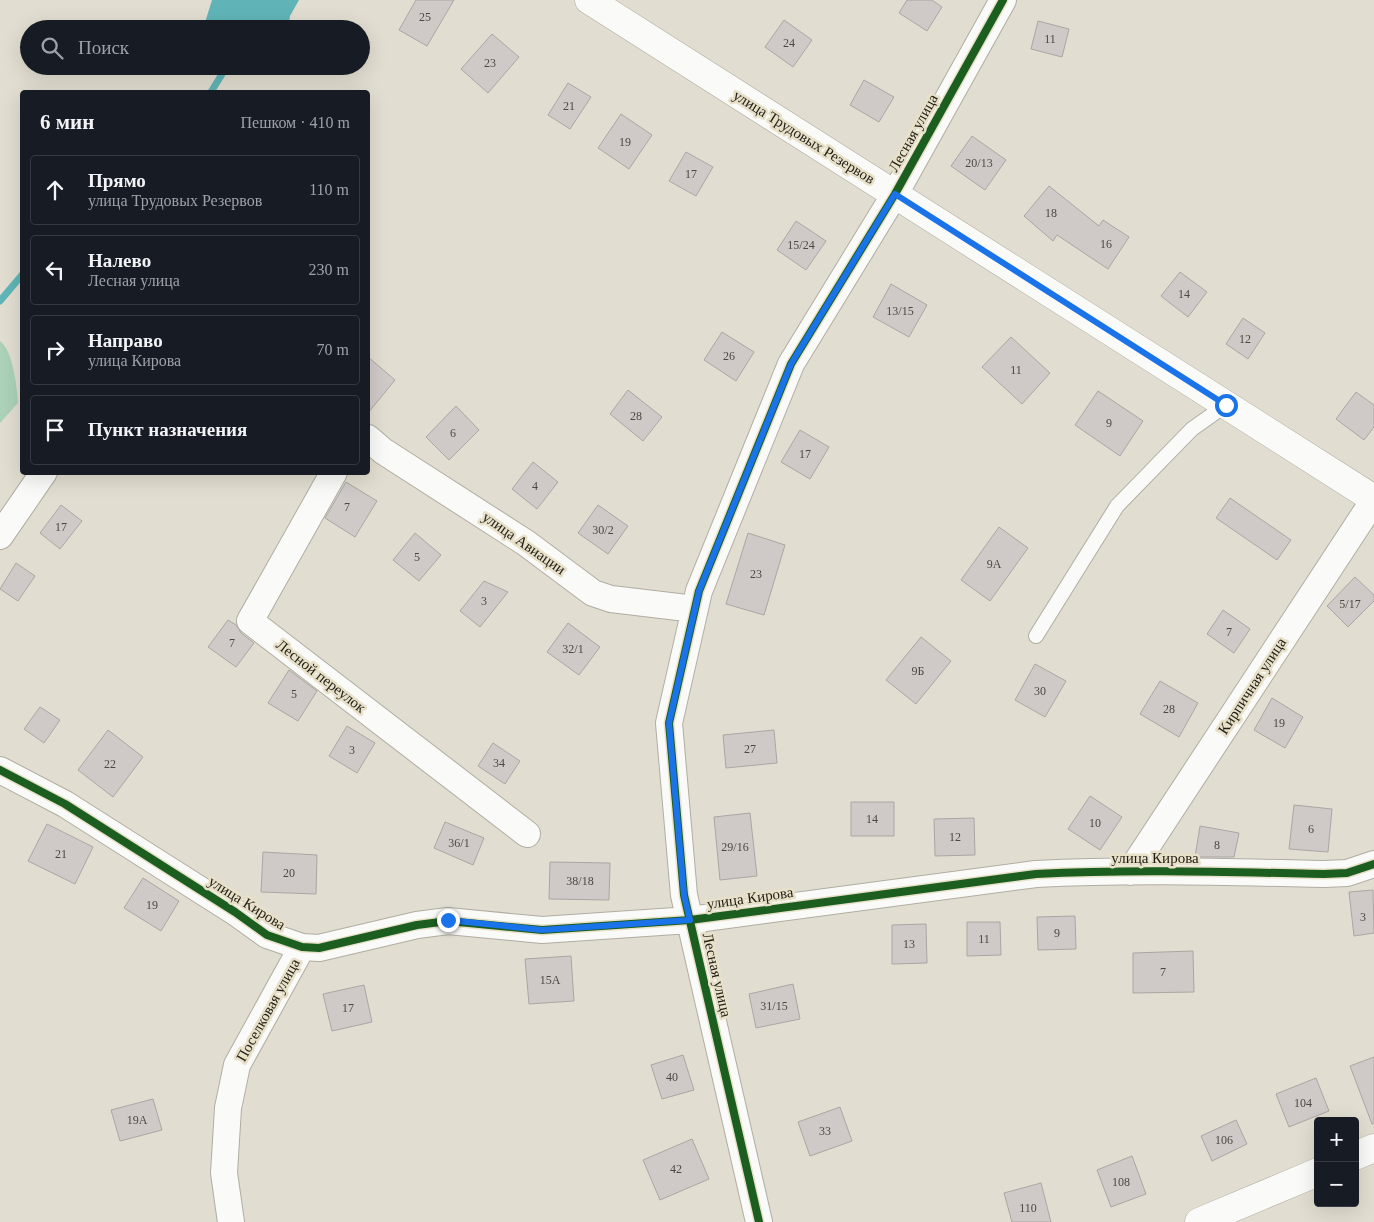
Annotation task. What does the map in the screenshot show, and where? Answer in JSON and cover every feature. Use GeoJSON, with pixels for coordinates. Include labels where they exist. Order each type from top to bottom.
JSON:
{"type":"FeatureCollection","features":[{"type":"Feature","properties":{"kind":"main road","name":"улица Трудовых Резервов"},"geometry":{"type":"LineString","coordinates":[[589,0],[1374,499]]}},
{"type":"Feature","properties":{"kind":"main road"},"geometry":{"type":"LineString","coordinates":[[1359,1154],[1374,1148]]}},
{"type":"Feature","properties":{"kind":"main road"},"geometry":{"type":"LineString","coordinates":[[1198,1222],[1314,1174]]}},
{"type":"Feature","properties":{"kind":"street","name":"Лесная улица"},"geometry":{"type":"LineString","coordinates":[[759,1222],[684,895],[669,723],[699,591],[791,364],[895,194],[1003,0]]}},
{"type":"Feature","properties":{"kind":"street","name":"улица Авиации"},"geometry":{"type":"LineString","coordinates":[[370,440],[384,451],[526,543],[593,592],[611,599],[695,609]]}},
{"type":"Feature","properties":{"kind":"street"},"geometry":{"type":"LineString","coordinates":[[0,536],[42,475]]}},
{"type":"Feature","properties":{"kind":"street","name":"Лесной переулок"},"geometry":{"type":"LineString","coordinates":[[332,475],[250,621],[527,834]]}},
{"type":"Feature","properties":{"kind":"street","name":"Кирпичная улица"},"geometry":{"type":"LineString","coordinates":[[1130,872],[1374,499]]}},
{"type":"Feature","properties":{"kind":"street","name":"улица Кирова"},"geometry":{"type":"LineString","coordinates":[[0,770],[65,804],[235,912],[266,935],[302,947],[319,948],[417,925],[448,920],[542,930],[690,920],[990,879],[1083,872],[1324,874],[1347,872],[1374,864]]}},
{"type":"Feature","properties":{"kind":"street","name":"Поселковая улица"},"geometry":{"type":"LineString","coordinates":[[231,1222],[224,1173],[228,1108],[237,1065],[302,947]]}},
{"type":"Feature","properties":{"kind":"lane"},"geometry":{"type":"LineString","coordinates":[[1036,636],[1117,506],[1192,429],[1226,405]]}},
{"type":"Feature","properties":{"kind":"green space"},"geometry":{"type":"Polygon","coordinates":[[[0,341],[8,352],[11,361],[18,403],[0,423],[0,341]]]}},
{"type":"Feature","properties":{"kind":"water"},"geometry":{"type":"Polygon","coordinates":[[[212,0],[299,0],[289,20],[206,20],[212,0]]]}},
{"type":"Feature","properties":{"kind":"building"},"geometry":{"type":"Polygon","coordinates":[[[416,0],[454,0],[427,46],[399,30],[416,0]]]}},
{"type":"Feature","properties":{"kind":"building"},"geometry":{"type":"Polygon","coordinates":[[[907,0],[932,0],[942,7],[927,31],[899,13],[907,0]]]}},
{"type":"Feature","properties":{"kind":"building"},"geometry":{"type":"Polygon","coordinates":[[[784,20],[812,40],[793,67],[765,47],[784,20]]]}},
{"type":"Feature","properties":{"kind":"building"},"geometry":{"type":"Polygon","coordinates":[[[1038,21],[1069,29],[1062,57],[1031,49],[1038,21]]]}},
{"type":"Feature","properties":{"kind":"building"},"geometry":{"type":"Polygon","coordinates":[[[492,34],[519,57],[488,93],[461,69],[492,34]]]}},
{"type":"Feature","properties":{"kind":"building"},"geometry":{"type":"Polygon","coordinates":[[[864,80],[894,97],[879,122],[850,105],[864,80]]]}},
{"type":"Feature","properties":{"kind":"building"},"geometry":{"type":"Polygon","coordinates":[[[568,83],[591,97],[570,129],[548,115],[568,83]]]}},
{"type":"Feature","properties":{"kind":"building"},"geometry":{"type":"Polygon","coordinates":[[[621,114],[652,135],[629,169],[598,148],[621,114]]]}},
{"type":"Feature","properties":{"kind":"building"},"geometry":{"type":"Polygon","coordinates":[[[972,136],[1006,160],[985,190],[951,166],[972,136]]]}},
{"type":"Feature","properties":{"kind":"building"},"geometry":{"type":"Polygon","coordinates":[[[686,152],[713,167],[696,196],[669,181],[686,152]]]}},
{"type":"Feature","properties":{"kind":"building"},"geometry":{"type":"Polygon","coordinates":[[[1049,186],[1099,226],[1103,220],[1129,237],[1108,269],[1057,235],[1053,241],[1024,216],[1049,186]]]}},
{"type":"Feature","properties":{"kind":"building"},"geometry":{"type":"Polygon","coordinates":[[[796,221],[826,241],[806,270],[777,250],[796,221]]]}},
{"type":"Feature","properties":{"kind":"building"},"geometry":{"type":"Polygon","coordinates":[[[1180,272],[1207,292],[1188,317],[1161,296],[1180,272]]]}},
{"type":"Feature","properties":{"kind":"building"},"geometry":{"type":"Polygon","coordinates":[[[891,284],[927,305],[909,337],[873,317],[891,284]]]}},
{"type":"Feature","properties":{"kind":"building"},"geometry":{"type":"Polygon","coordinates":[[[1243,318],[1265,333],[1248,359],[1226,344],[1243,318]]]}},
{"type":"Feature","properties":{"kind":"building"},"geometry":{"type":"Polygon","coordinates":[[[722,332],[754,352],[736,381],[704,360],[722,332]]]}},
{"type":"Feature","properties":{"kind":"building"},"geometry":{"type":"Polygon","coordinates":[[[1011,337],[1050,373],[1022,404],[982,367],[1011,337]]]}},
{"type":"Feature","properties":{"kind":"building"},"geometry":{"type":"Polygon","coordinates":[[[370,359],[395,380],[370,411],[370,359]]]}},
{"type":"Feature","properties":{"kind":"building"},"geometry":{"type":"Polygon","coordinates":[[[628,390],[662,417],[643,441],[610,414],[628,390]]]}},
{"type":"Feature","properties":{"kind":"building"},"geometry":{"type":"Polygon","coordinates":[[[1098,391],[1143,421],[1120,456],[1075,425],[1098,391]]]}},
{"type":"Feature","properties":{"kind":"building"},"geometry":{"type":"Polygon","coordinates":[[[1356,392],[1374,405],[1374,427],[1364,440],[1336,419],[1356,392]]]}},
{"type":"Feature","properties":{"kind":"building"},"geometry":{"type":"Polygon","coordinates":[[[456,406],[479,430],[449,460],[426,437],[456,406]]]}},
{"type":"Feature","properties":{"kind":"building"},"geometry":{"type":"Polygon","coordinates":[[[800,430],[829,447],[810,479],[781,462],[800,430]]]}},
{"type":"Feature","properties":{"kind":"building"},"geometry":{"type":"Polygon","coordinates":[[[533,462],[558,482],[537,509],[512,489],[533,462]]]}},
{"type":"Feature","properties":{"kind":"building"},"geometry":{"type":"Polygon","coordinates":[[[346,482],[377,501],[355,537],[325,518],[346,482]]]}},
{"type":"Feature","properties":{"kind":"building"},"geometry":{"type":"Polygon","coordinates":[[[1230,498],[1291,540],[1277,560],[1216,518],[1230,498]]]}},
{"type":"Feature","properties":{"kind":"building"},"geometry":{"type":"Polygon","coordinates":[[[61,505],[82,521],[60,549],[40,533],[61,505]]]}},
{"type":"Feature","properties":{"kind":"building"},"geometry":{"type":"Polygon","coordinates":[[[598,505],[628,526],[608,554],[578,533],[598,505]]]}},
{"type":"Feature","properties":{"kind":"building"},"geometry":{"type":"Polygon","coordinates":[[[999,527],[1028,548],[990,601],[961,580],[999,527]]]}},
{"type":"Feature","properties":{"kind":"building"},"geometry":{"type":"Polygon","coordinates":[[[415,533],[441,555],[419,581],[393,560],[415,533]]]}},
{"type":"Feature","properties":{"kind":"building"},"geometry":{"type":"Polygon","coordinates":[[[748,533],[785,545],[764,615],[726,604],[748,533]]]}},
{"type":"Feature","properties":{"kind":"building"},"geometry":{"type":"Polygon","coordinates":[[[16,563],[35,576],[18,601],[0,589],[16,563]]]}},
{"type":"Feature","properties":{"kind":"building"},"geometry":{"type":"Polygon","coordinates":[[[1355,577],[1374,595],[1374,601],[1348,627],[1327,606],[1355,577]]]}},
{"type":"Feature","properties":{"kind":"building"},"geometry":{"type":"Polygon","coordinates":[[[484,581],[508,592],[480,627],[460,611],[484,581]]]}},
{"type":"Feature","properties":{"kind":"building"},"geometry":{"type":"Polygon","coordinates":[[[1223,610],[1250,629],[1234,653],[1207,634],[1223,610]]]}},
{"type":"Feature","properties":{"kind":"building"},"geometry":{"type":"Polygon","coordinates":[[[228,620],[236,625],[241,633],[254,643],[236,667],[208,647],[228,620]]]}},
{"type":"Feature","properties":{"kind":"building"},"geometry":{"type":"Polygon","coordinates":[[[568,623],[600,647],[579,675],[547,652],[568,623]]]}},
{"type":"Feature","properties":{"kind":"building"},"geometry":{"type":"Polygon","coordinates":[[[921,637],[951,661],[916,704],[886,680],[921,637]]]}},
{"type":"Feature","properties":{"kind":"building"},"geometry":{"type":"Polygon","coordinates":[[[1035,664],[1066,681],[1045,717],[1015,700],[1035,664]]]}},
{"type":"Feature","properties":{"kind":"building"},"geometry":{"type":"Polygon","coordinates":[[[289,670],[317,691],[298,721],[268,703],[289,670]]]}},
{"type":"Feature","properties":{"kind":"building"},"geometry":{"type":"Polygon","coordinates":[[[1160,681],[1198,703],[1179,737],[1140,714],[1160,681]]]}},
{"type":"Feature","properties":{"kind":"building"},"geometry":{"type":"Polygon","coordinates":[[[1272,698],[1303,717],[1285,748],[1254,730],[1272,698]]]}},
{"type":"Feature","properties":{"kind":"building"},"geometry":{"type":"Polygon","coordinates":[[[40,707],[60,720],[44,743],[24,729],[40,707]]]}},
{"type":"Feature","properties":{"kind":"building"},"geometry":{"type":"Polygon","coordinates":[[[347,726],[375,743],[357,773],[329,756],[347,726]]]}},
{"type":"Feature","properties":{"kind":"building"},"geometry":{"type":"Polygon","coordinates":[[[108,730],[143,757],[113,797],[78,770],[108,730]]]}},
{"type":"Feature","properties":{"kind":"building"},"geometry":{"type":"Polygon","coordinates":[[[774,730],[777,763],[726,768],[723,735],[774,730]]]}},
{"type":"Feature","properties":{"kind":"building"},"geometry":{"type":"Polygon","coordinates":[[[493,743],[520,761],[505,784],[478,766],[493,743]]]}},
{"type":"Feature","properties":{"kind":"building"},"geometry":{"type":"Polygon","coordinates":[[[1090,796],[1122,817],[1100,850],[1068,829],[1090,796]]]}},
{"type":"Feature","properties":{"kind":"building"},"geometry":{"type":"Polygon","coordinates":[[[851,802],[894,802],[894,836],[851,836],[851,802]]]}},
{"type":"Feature","properties":{"kind":"building"},"geometry":{"type":"Polygon","coordinates":[[[1294,805],[1332,809],[1328,852],[1289,849],[1294,805]]]}},
{"type":"Feature","properties":{"kind":"building"},"geometry":{"type":"Polygon","coordinates":[[[750,813],[757,876],[720,880],[714,817],[750,813]]]}},
{"type":"Feature","properties":{"kind":"building"},"geometry":{"type":"Polygon","coordinates":[[[974,818],[975,855],[935,856],[934,819],[974,818]]]}},
{"type":"Feature","properties":{"kind":"building"},"geometry":{"type":"Polygon","coordinates":[[[445,822],[484,838],[473,865],[434,848],[445,822]]]}},
{"type":"Feature","properties":{"kind":"building"},"geometry":{"type":"Polygon","coordinates":[[[47,824],[93,847],[75,884],[28,861],[47,824]]]}},
{"type":"Feature","properties":{"kind":"building"},"geometry":{"type":"Polygon","coordinates":[[[1200,826],[1239,833],[1234,857],[1195,857],[1200,826]]]}},
{"type":"Feature","properties":{"kind":"building"},"geometry":{"type":"Polygon","coordinates":[[[263,852],[317,855],[316,894],[261,892],[263,852]]]}},
{"type":"Feature","properties":{"kind":"building"},"geometry":{"type":"Polygon","coordinates":[[[550,862],[610,863],[609,900],[549,899],[550,862]]]}},
{"type":"Feature","properties":{"kind":"building"},"geometry":{"type":"Polygon","coordinates":[[[143,878],[179,901],[161,931],[124,908],[143,878]]]}},
{"type":"Feature","properties":{"kind":"building"},"geometry":{"type":"Polygon","coordinates":[[[1373,890],[1374,933],[1354,936],[1349,892],[1373,890]]]}},
{"type":"Feature","properties":{"kind":"building"},"geometry":{"type":"Polygon","coordinates":[[[1075,916],[1076,949],[1038,950],[1037,917],[1075,916]]]}},
{"type":"Feature","properties":{"kind":"building"},"geometry":{"type":"Polygon","coordinates":[[[967,922],[1000,922],[1001,955],[967,956],[967,922]]]}},
{"type":"Feature","properties":{"kind":"building"},"geometry":{"type":"Polygon","coordinates":[[[926,924],[927,963],[892,964],[892,925],[926,924]]]}},
{"type":"Feature","properties":{"kind":"building"},"geometry":{"type":"Polygon","coordinates":[[[1193,951],[1194,992],[1133,993],[1133,953],[1193,951]]]}},
{"type":"Feature","properties":{"kind":"building"},"geometry":{"type":"Polygon","coordinates":[[[571,956],[574,1001],[529,1004],[525,959],[571,956]]]}},
{"type":"Feature","properties":{"kind":"building"},"geometry":{"type":"Polygon","coordinates":[[[793,984],[800,1019],[756,1028],[749,994],[793,984]]]}},
{"type":"Feature","properties":{"kind":"building"},"geometry":{"type":"Polygon","coordinates":[[[364,985],[372,1022],[332,1031],[323,994],[364,985]]]}},
{"type":"Feature","properties":{"kind":"building"},"geometry":{"type":"Polygon","coordinates":[[[683,1055],[694,1090],[662,1099],[651,1065],[683,1055]]]}},
{"type":"Feature","properties":{"kind":"building"},"geometry":{"type":"Polygon","coordinates":[[[1374,1057],[1374,1124],[1372,1124],[1350,1066],[1374,1057]]]}},
{"type":"Feature","properties":{"kind":"building"},"geometry":{"type":"Polygon","coordinates":[[[1316,1078],[1329,1111],[1289,1127],[1276,1094],[1316,1078]]]}},
{"type":"Feature","properties":{"kind":"building"},"geometry":{"type":"Polygon","coordinates":[[[153,1099],[162,1130],[120,1141],[111,1110],[153,1099]]]}},
{"type":"Feature","properties":{"kind":"building"},"geometry":{"type":"Polygon","coordinates":[[[840,1107],[852,1141],[810,1156],[798,1122],[840,1107]]]}},
{"type":"Feature","properties":{"kind":"building"},"geometry":{"type":"Polygon","coordinates":[[[1236,1120],[1247,1144],[1212,1161],[1201,1136],[1236,1120]]]}},
{"type":"Feature","properties":{"kind":"building"},"geometry":{"type":"Polygon","coordinates":[[[692,1139],[709,1179],[660,1200],[643,1160],[692,1139]]]}},
{"type":"Feature","properties":{"kind":"building"},"geometry":{"type":"Polygon","coordinates":[[[1132,1156],[1146,1194],[1111,1207],[1097,1170],[1132,1156]]]}},
{"type":"Feature","properties":{"kind":"building"},"geometry":{"type":"Polygon","coordinates":[[[1041,1183],[1051,1222],[1012,1222],[1004,1193],[1041,1183]]]}},
{"type":"Feature","properties":{"kind":"waterway"},"geometry":{"type":"LineString","coordinates":[[212,90],[221,75]]}},
{"type":"Feature","properties":{"kind":"waterway"},"geometry":{"type":"LineString","coordinates":[[0,301],[20,277]]}},
{"type":"Feature","properties":{"kind":"cycle path"},"geometry":{"type":"LineString","coordinates":[[759,1222],[684,895],[669,723],[699,591],[791,364],[895,194],[1003,0]]}},
{"type":"Feature","properties":{"kind":"cycle path"},"geometry":{"type":"LineString","coordinates":[[0,770],[65,804],[235,912],[267,935],[302,947],[319,948],[417,925],[448,921],[542,930],[690,920],[1036,874],[1144,871],[1324,874],[1347,873],[1374,864]]}},
{"type":"Feature","properties":{"kind":"route"},"geometry":{"type":"LineString","coordinates":[[448,920],[542,930],[690,920],[684,895],[669,723],[699,591],[791,364],[895,194],[1226,405]]}}]}
